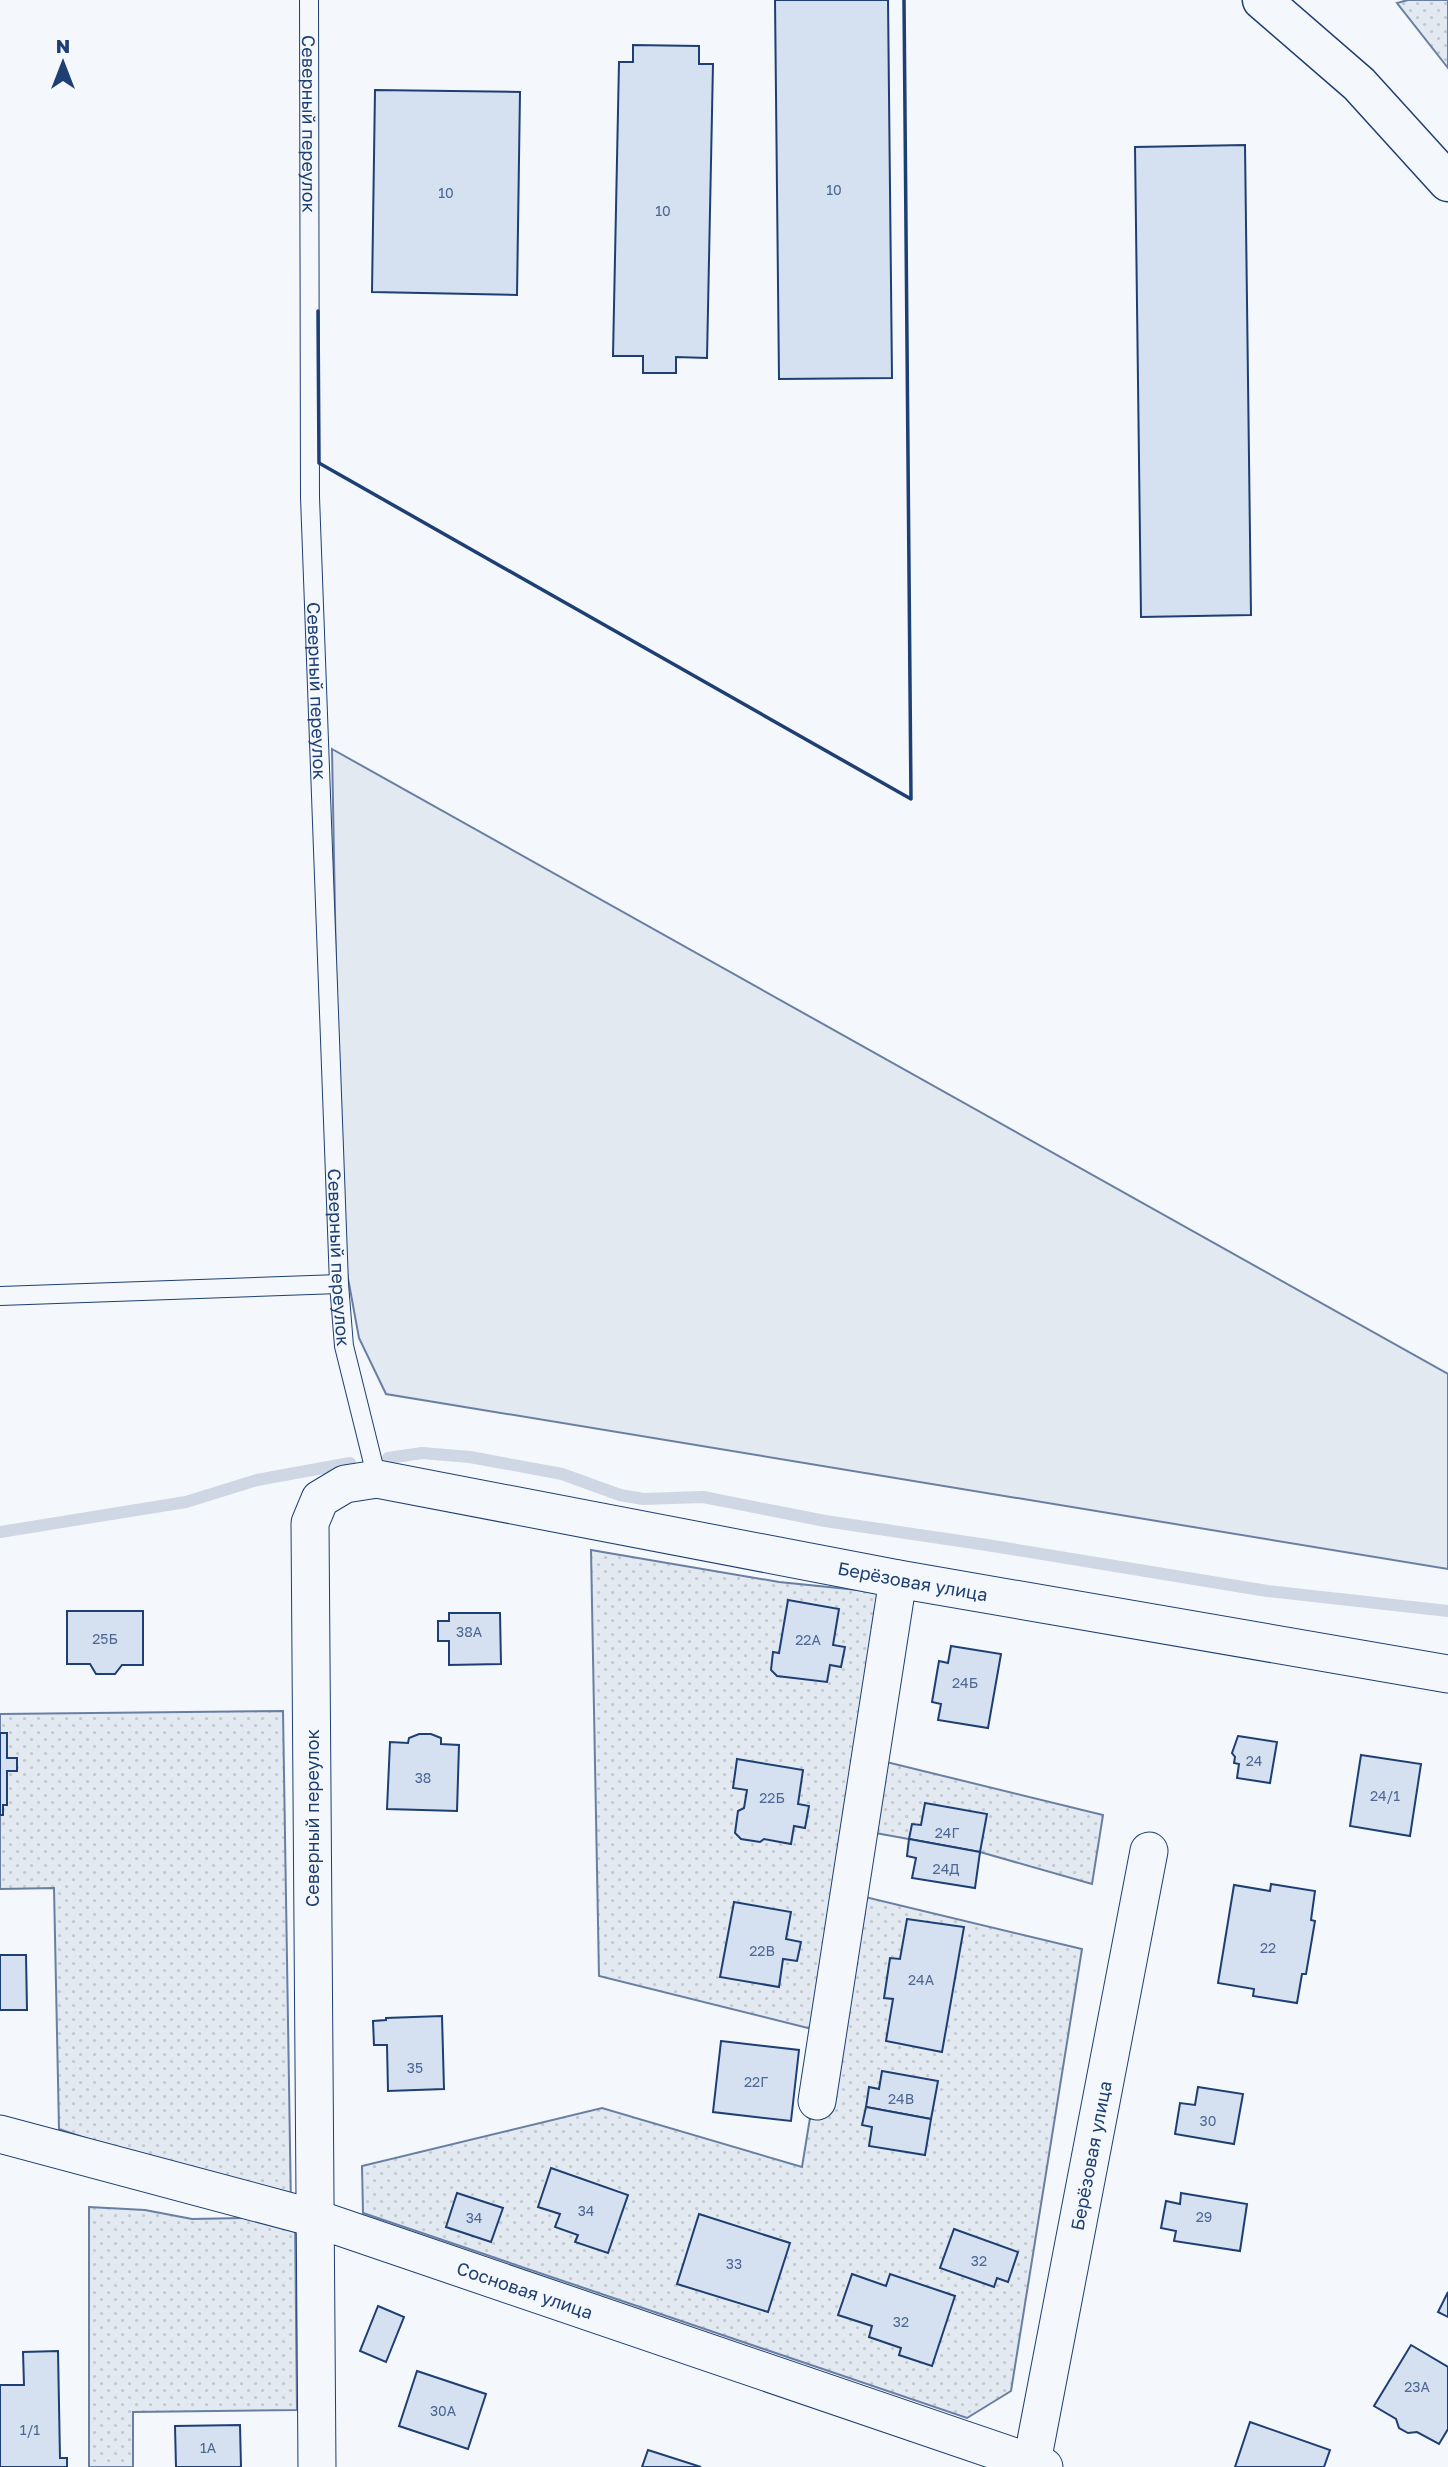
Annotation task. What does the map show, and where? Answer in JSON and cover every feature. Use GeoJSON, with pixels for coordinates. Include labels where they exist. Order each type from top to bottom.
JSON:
{"type":"FeatureCollection","features":[{"type":"Feature","properties":{"kind":"main road"},"geometry":{"type":"LineString","coordinates":[[1262,0],[1359,84],[1448,182]]}},
{"type":"Feature","properties":{"kind":"street","name":"Берёзовая улица"},"geometry":{"type":"LineString","coordinates":[[377,1479],[898,1579],[1448,1674]]}},
{"type":"Feature","properties":{"kind":"street","name":"Северный переулок"},"geometry":{"type":"LineString","coordinates":[[317,2467],[310,1523],[320,1499],[345,1484],[377,1479]]}},
{"type":"Feature","properties":{"kind":"street"},"geometry":{"type":"LineString","coordinates":[[817,2101],[898,1579]]}},
{"type":"Feature","properties":{"kind":"street","name":"Берёзовая улица"},"geometry":{"type":"LineString","coordinates":[[1038,2465],[1149,1851]]}},
{"type":"Feature","properties":{"kind":"street","name":"Сосновая улица"},"geometry":{"type":"LineString","coordinates":[[0,2134],[314,2218],[1038,2465]]}},
{"type":"Feature","properties":{"kind":"lane","name":"Северный переулок"},"geometry":{"type":"LineString","coordinates":[[309,0],[310,497],[340,1284],[344,1346],[377,1479]]}},
{"type":"Feature","properties":{"kind":"lane"},"geometry":{"type":"LineString","coordinates":[[0,1296],[340,1284]]}},
{"type":"Feature","properties":{"kind":"shaded area"},"geometry":{"type":"Polygon","coordinates":[[[1408,0],[1448,0],[1448,68],[1397,3],[1408,0]]]}},
{"type":"Feature","properties":{"kind":"shaded area"},"geometry":{"type":"Polygon","coordinates":[[[332,749],[1448,1374],[1448,1569],[386,1394],[359,1338],[341,1240],[332,749]]]}},
{"type":"Feature","properties":{"kind":"shaded area"},"geometry":{"type":"Polygon","coordinates":[[[591,1550],[779,1582],[897,1594],[870,1758],[1103,1815],[1092,1884],[980,1852],[859,1830],[865,1897],[1082,1949],[1011,2391],[967,2418],[363,2213],[362,2166],[602,2108],[802,2167],[824,2032],[599,1976],[591,1550]]]}},
{"type":"Feature","properties":{"kind":"shaded area"},"geometry":{"type":"Polygon","coordinates":[[[283,1711],[291,2208],[59,2129],[54,1888],[0,1889],[0,1714],[283,1711]]]}},
{"type":"Feature","properties":{"kind":"shaded area"},"geometry":{"type":"Polygon","coordinates":[[[89,2207],[145,2210],[192,2219],[295,2217],[297,2410],[133,2412],[133,2467],[89,2467],[89,2207]]]}},
{"type":"Feature","properties":{"kind":"building"},"geometry":{"type":"Polygon","coordinates":[[[775,0],[888,0],[892,378],[779,379],[775,0]]]}},
{"type":"Feature","properties":{"kind":"building"},"geometry":{"type":"Polygon","coordinates":[[[633,45],[699,46],[699,64],[713,64],[707,358],[676,357],[676,373],[643,373],[643,356],[613,356],[619,62],[633,62],[633,45]]]}},
{"type":"Feature","properties":{"kind":"building"},"geometry":{"type":"Polygon","coordinates":[[[375,90],[520,92],[517,295],[372,292],[375,90]]]}},
{"type":"Feature","properties":{"kind":"building"},"geometry":{"type":"Polygon","coordinates":[[[1245,145],[1251,615],[1141,617],[1135,147],[1245,145]]]}},
{"type":"Feature","properties":{"kind":"building"},"geometry":{"type":"Polygon","coordinates":[[[788,1600],[839,1609],[833,1645],[845,1647],[841,1667],[830,1665],[827,1682],[777,1676],[771,1670],[773,1652],[779,1653],[788,1600]]]}},
{"type":"Feature","properties":{"kind":"building"},"geometry":{"type":"Polygon","coordinates":[[[67,1611],[143,1611],[143,1665],[122,1665],[115,1674],[96,1674],[90,1664],[67,1664],[67,1611]]]}},
{"type":"Feature","properties":{"kind":"building"},"geometry":{"type":"Polygon","coordinates":[[[449,1613],[500,1613],[501,1664],[449,1665],[449,1641],[438,1641],[438,1621],[449,1621],[449,1613]]]}},
{"type":"Feature","properties":{"kind":"building"},"geometry":{"type":"Polygon","coordinates":[[[951,1646],[1001,1654],[988,1728],[938,1720],[941,1704],[932,1702],[939,1661],[948,1663],[951,1646]]]}},
{"type":"Feature","properties":{"kind":"building"},"geometry":{"type":"Polygon","coordinates":[[[0,1733],[7,1733],[7,1758],[17,1758],[17,1771],[7,1771],[7,1805],[3,1805],[3,1815],[0,1815],[0,1733]]]}},
{"type":"Feature","properties":{"kind":"building"},"geometry":{"type":"Polygon","coordinates":[[[419,1734],[431,1734],[441,1738],[441,1744],[459,1745],[457,1811],[387,1809],[390,1742],[408,1743],[409,1738],[419,1734]]]}},
{"type":"Feature","properties":{"kind":"building"},"geometry":{"type":"Polygon","coordinates":[[[1238,1736],[1277,1742],[1270,1783],[1237,1778],[1239,1764],[1234,1763],[1235,1757],[1232,1753],[1238,1736]]]}},
{"type":"Feature","properties":{"kind":"building"},"geometry":{"type":"Polygon","coordinates":[[[1361,1755],[1421,1764],[1410,1836],[1350,1826],[1361,1755]]]}},
{"type":"Feature","properties":{"kind":"building"},"geometry":{"type":"Polygon","coordinates":[[[737,1759],[803,1770],[798,1804],[809,1806],[805,1828],[794,1826],[791,1844],[764,1839],[760,1842],[741,1839],[735,1833],[738,1811],[744,1808],[747,1790],[733,1788],[737,1759]]]}},
{"type":"Feature","properties":{"kind":"building"},"geometry":{"type":"Polygon","coordinates":[[[925,1803],[987,1814],[980,1852],[909,1839],[912,1824],[921,1825],[925,1803]]]}},
{"type":"Feature","properties":{"kind":"building"},"geometry":{"type":"Polygon","coordinates":[[[909,1839],[980,1852],[975,1888],[912,1878],[916,1858],[907,1856],[909,1839]]]}},
{"type":"Feature","properties":{"kind":"building"},"geometry":{"type":"Polygon","coordinates":[[[1271,1884],[1315,1891],[1311,1920],[1315,1921],[1306,1974],[1302,1974],[1297,2003],[1253,1996],[1254,1989],[1218,1983],[1234,1885],[1270,1891],[1271,1884]]]}},
{"type":"Feature","properties":{"kind":"building"},"geometry":{"type":"Polygon","coordinates":[[[734,1902],[791,1912],[786,1939],[801,1942],[797,1961],[783,1959],[779,1987],[720,1977],[734,1902]]]}},
{"type":"Feature","properties":{"kind":"building"},"geometry":{"type":"Polygon","coordinates":[[[907,1919],[964,1927],[942,2052],[886,2041],[893,1999],[884,1998],[890,1958],[900,1959],[907,1919]]]}},
{"type":"Feature","properties":{"kind":"building"},"geometry":{"type":"Polygon","coordinates":[[[0,1955],[26,1955],[27,2010],[0,2010],[0,1955]]]}},
{"type":"Feature","properties":{"kind":"building"},"geometry":{"type":"Polygon","coordinates":[[[442,2016],[444,2089],[388,2091],[387,2045],[374,2045],[373,2021],[442,2016]]]}},
{"type":"Feature","properties":{"kind":"building"},"geometry":{"type":"Polygon","coordinates":[[[721,2041],[799,2050],[791,2121],[713,2112],[721,2041]]]}},
{"type":"Feature","properties":{"kind":"building"},"geometry":{"type":"Polygon","coordinates":[[[882,2071],[938,2081],[931,2119],[866,2107],[869,2087],[879,2089],[882,2071]]]}},
{"type":"Feature","properties":{"kind":"building"},"geometry":{"type":"Polygon","coordinates":[[[1198,2087],[1243,2094],[1234,2144],[1175,2134],[1180,2103],[1195,2105],[1198,2087]]]}},
{"type":"Feature","properties":{"kind":"building"},"geometry":{"type":"Polygon","coordinates":[[[866,2107],[931,2119],[925,2155],[869,2146],[872,2127],[862,2125],[866,2107]]]}},
{"type":"Feature","properties":{"kind":"building"},"geometry":{"type":"Polygon","coordinates":[[[551,2168],[628,2195],[608,2253],[575,2242],[578,2235],[555,2227],[560,2214],[538,2207],[551,2168]]]}},
{"type":"Feature","properties":{"kind":"building"},"geometry":{"type":"Polygon","coordinates":[[[457,2193],[503,2208],[491,2242],[446,2227],[457,2193]]]}},
{"type":"Feature","properties":{"kind":"building"},"geometry":{"type":"Polygon","coordinates":[[[1181,2193],[1247,2204],[1240,2251],[1174,2241],[1176,2231],[1161,2228],[1166,2201],[1180,2204],[1181,2193]]]}},
{"type":"Feature","properties":{"kind":"building"},"geometry":{"type":"Polygon","coordinates":[[[699,2214],[790,2243],[768,2312],[677,2284],[699,2214]]]}},
{"type":"Feature","properties":{"kind":"building"},"geometry":{"type":"Polygon","coordinates":[[[954,2229],[1018,2252],[1008,2282],[997,2278],[994,2287],[940,2268],[954,2229]]]}},
{"type":"Feature","properties":{"kind":"building"},"geometry":{"type":"Polygon","coordinates":[[[852,2274],[886,2286],[890,2274],[955,2296],[932,2366],[899,2355],[901,2348],[869,2337],[872,2326],[838,2315],[852,2274]]]}},
{"type":"Feature","properties":{"kind":"building"},"geometry":{"type":"Polygon","coordinates":[[[1448,2292],[1448,2317],[1438,2312],[1448,2292]]]}},
{"type":"Feature","properties":{"kind":"building"},"geometry":{"type":"Polygon","coordinates":[[[378,2306],[404,2317],[386,2362],[360,2351],[378,2306]]]}},
{"type":"Feature","properties":{"kind":"building"},"geometry":{"type":"Polygon","coordinates":[[[1411,2345],[1448,2367],[1448,2429],[1439,2444],[1417,2432],[1408,2433],[1399,2428],[1396,2419],[1374,2406],[1411,2345]]]}},
{"type":"Feature","properties":{"kind":"building"},"geometry":{"type":"Polygon","coordinates":[[[58,2351],[60,2458],[67,2458],[67,2467],[0,2467],[0,2385],[24,2385],[23,2352],[58,2351]]]}},
{"type":"Feature","properties":{"kind":"building"},"geometry":{"type":"Polygon","coordinates":[[[417,2371],[486,2394],[468,2449],[399,2426],[417,2371]]]}},
{"type":"Feature","properties":{"kind":"building"},"geometry":{"type":"Polygon","coordinates":[[[1250,2422],[1330,2450],[1324,2467],[1235,2467],[1250,2422]]]}},
{"type":"Feature","properties":{"kind":"building"},"geometry":{"type":"Polygon","coordinates":[[[240,2425],[241,2467],[176,2467],[175,2426],[240,2425]]]}},
{"type":"Feature","properties":{"kind":"building"},"geometry":{"type":"Polygon","coordinates":[[[648,2450],[701,2467],[642,2467],[648,2450]]]}},
{"type":"Feature","properties":{"kind":"waterway"},"geometry":{"type":"LineString","coordinates":[[388,1458],[422,1453],[470,1457],[562,1474],[620,1495],[643,1499],[703,1497],[825,1521],[1267,1591],[1448,1611]]}},
{"type":"Feature","properties":{"kind":"waterway"},"geometry":{"type":"LineString","coordinates":[[0,1532],[186,1502],[257,1480],[350,1463]]}},
{"type":"Feature","properties":{"kind":"wall"},"geometry":{"type":"LineString","coordinates":[[318,311],[319,463],[911,799],[904,0]]}}]}
